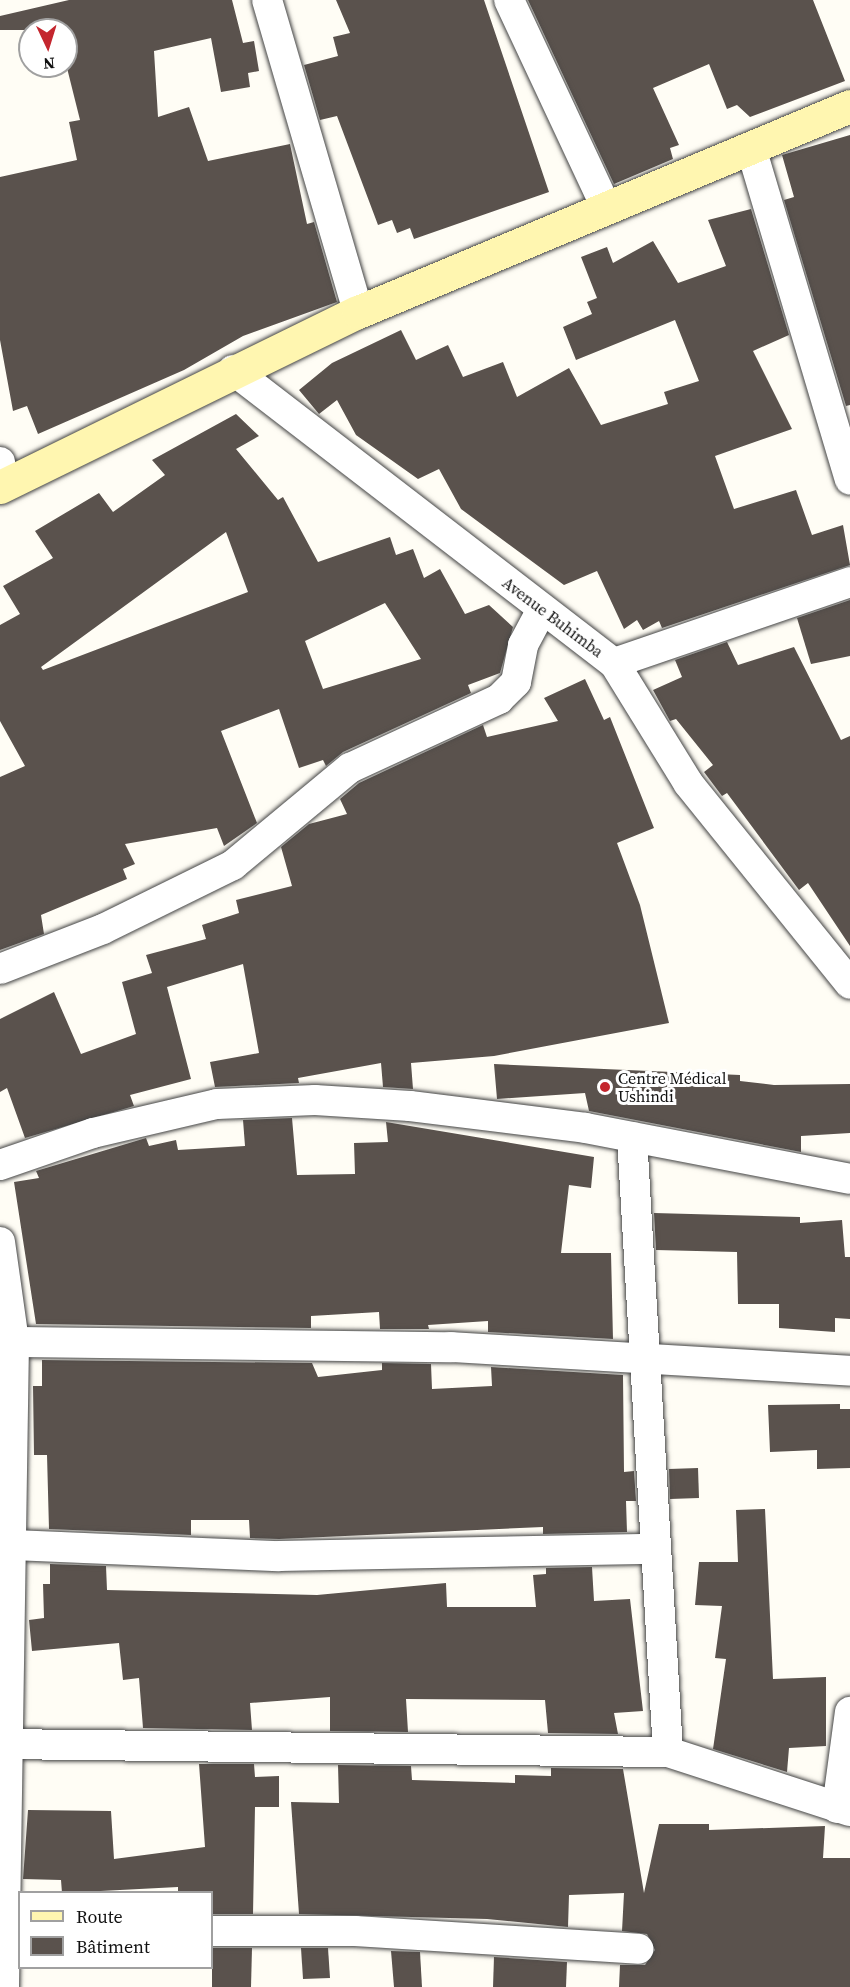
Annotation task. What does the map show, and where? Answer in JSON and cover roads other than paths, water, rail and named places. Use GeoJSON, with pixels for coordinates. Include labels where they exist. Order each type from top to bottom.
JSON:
{"type":"FeatureCollection","features":[{"type":"Feature","properties":{"kind":"main road"},"geometry":{"type":"LineString","coordinates":[[1,478],[358,312],[850,106]]}},
{"type":"Feature","properties":{"kind":"street"},"geometry":{"type":"LineString","coordinates":[[267,0],[358,312]]}},
{"type":"Feature","properties":{"kind":"street"},"geometry":{"type":"LineString","coordinates":[[509,0],[607,209]]}},
{"type":"Feature","properties":{"kind":"street"},"geometry":{"type":"LineString","coordinates":[[751,148],[850,480]]}},
{"type":"Feature","properties":{"kind":"street","name":"Avenue Buhimba"},"geometry":{"type":"LineString","coordinates":[[233,370],[542,610],[614,663],[688,783],[850,984]]}},
{"type":"Feature","properties":{"kind":"street"},"geometry":{"type":"LineString","coordinates":[[614,663],[850,582]]}},
{"type":"Feature","properties":{"kind":"street"},"geometry":{"type":"LineString","coordinates":[[0,969],[103,929],[233,865],[350,768],[499,699],[516,681],[527,634],[542,610]]}},
{"type":"Feature","properties":{"kind":"street"},"geometry":{"type":"LineString","coordinates":[[0,1165],[93,1133],[217,1104],[315,1100],[410,1106],[632,1137],[850,1179]]}},
{"type":"Feature","properties":{"kind":"street"},"geometry":{"type":"LineString","coordinates":[[632,1137],[641,1355],[668,1752]]}},
{"type":"Feature","properties":{"kind":"street"},"geometry":{"type":"LineString","coordinates":[[0,1242],[14,1342],[3,1744],[2,1889],[12,1929],[4,1987]]}},
{"type":"Feature","properties":{"kind":"street"},"geometry":{"type":"LineString","coordinates":[[14,1342],[306,1343],[641,1355],[850,1371]]}},
{"type":"Feature","properties":{"kind":"street"},"geometry":{"type":"LineString","coordinates":[[8,1528],[279,1556],[655,1549]]}},
{"type":"Feature","properties":{"kind":"street"},"geometry":{"type":"LineString","coordinates":[[3,1744],[668,1752],[844,1809],[850,1712]]}},
{"type":"Feature","properties":{"kind":"street"},"geometry":{"type":"LineString","coordinates":[[213,1931],[355,1931],[638,1948]]}},
{"type":"Feature","properties":{"kind":"place","name":"Centre Médical Ushindi"},"geometry":{"type":"Point","coordinates":[605,1087]}}]}
